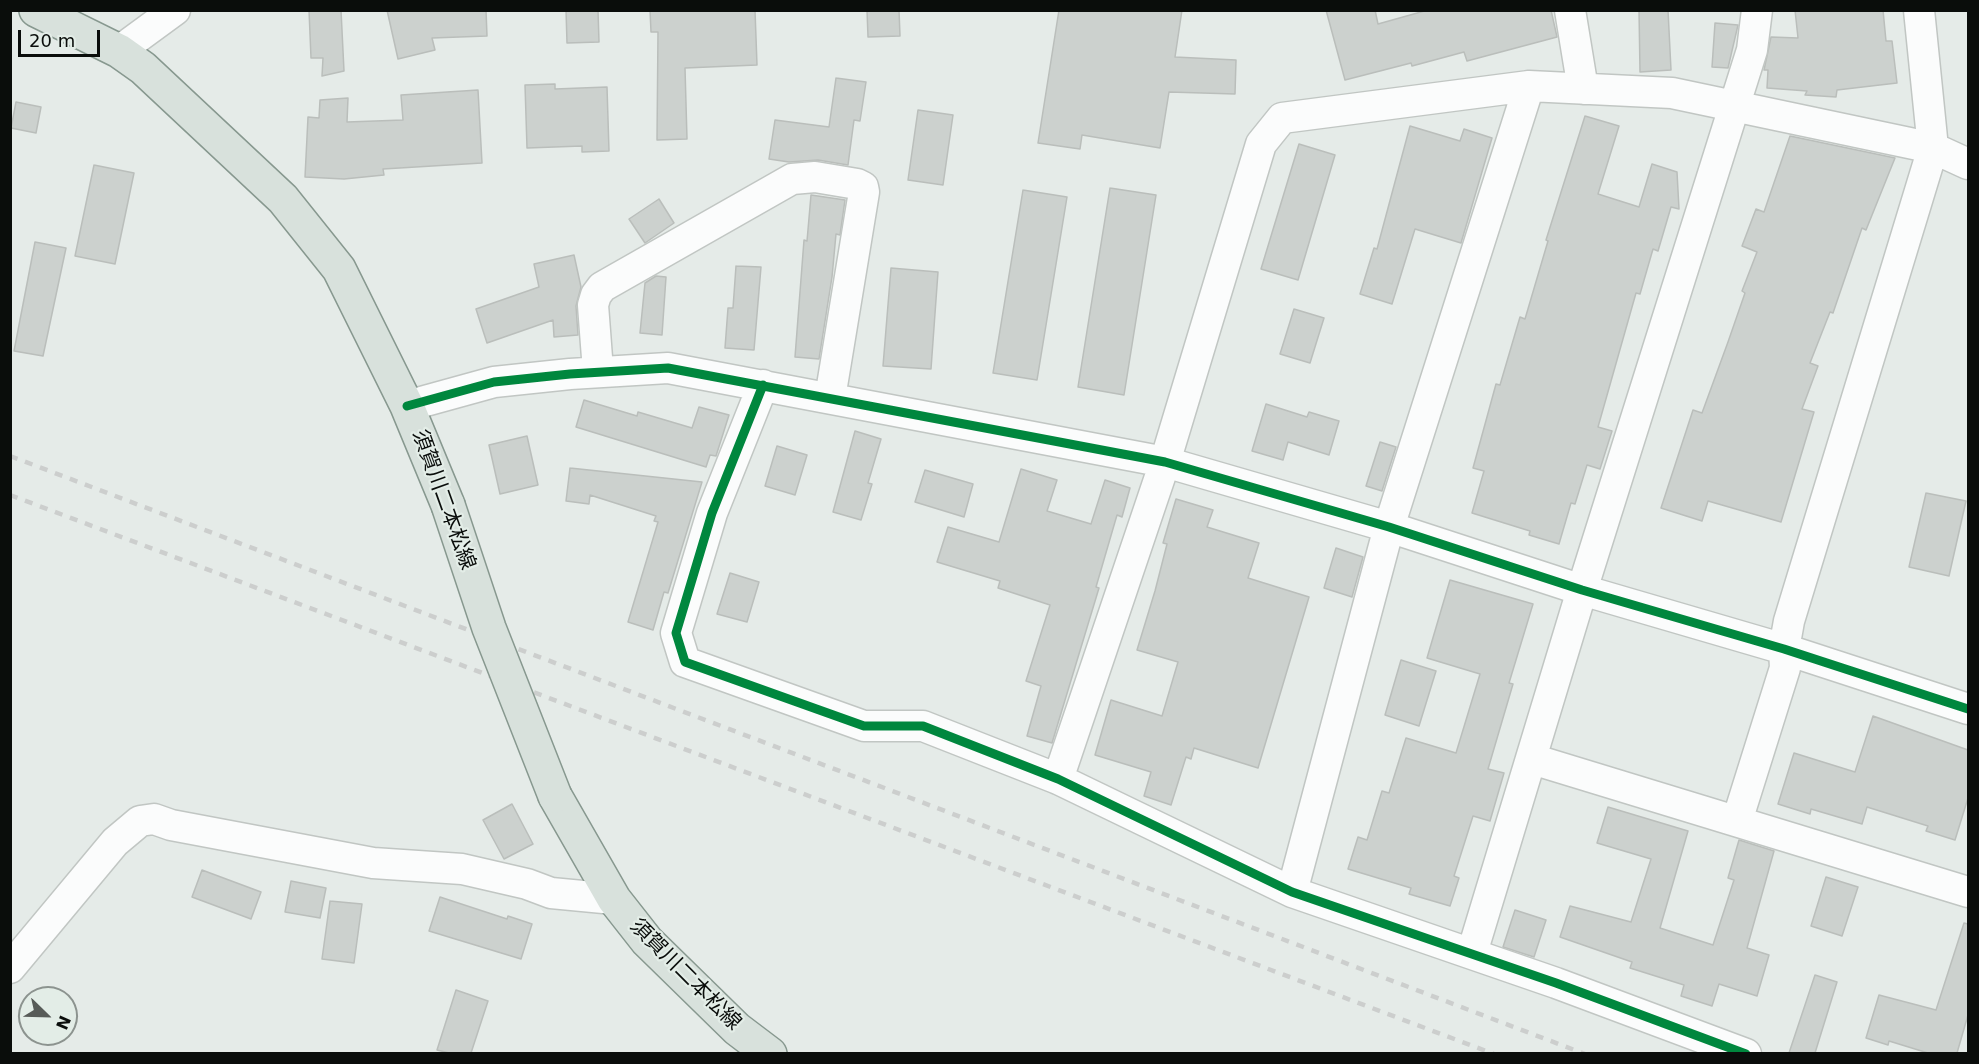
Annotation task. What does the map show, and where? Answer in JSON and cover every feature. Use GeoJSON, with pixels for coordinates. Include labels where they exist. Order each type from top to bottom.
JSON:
{"type":"FeatureCollection","features":[{"type":"Feature","properties":{"kind":"main road","name":"須賀川二本松線"},"geometry":{"type":"LineString","coordinates":[[36,10],[120,51],[194,114],[290,208],[339,269],[407,406],[448,505],[489,628],[555,796],[614,899],[647,941],[736,1029],[770,1053]]}},
{"type":"Feature","properties":{"kind":"street"},"geometry":{"type":"LineString","coordinates":[[120,51],[175,10]]}},
{"type":"Feature","properties":{"kind":"street"},"geometry":{"type":"LineString","coordinates":[[1570,10],[1583,89]]}},
{"type":"Feature","properties":{"kind":"street"},"geometry":{"type":"LineString","coordinates":[[1472,953],[1582,590],[1752,50],[1758,10]]}},
{"type":"Feature","properties":{"kind":"street"},"geometry":{"type":"LineString","coordinates":[[1737,821],[1785,668],[1784,649],[1788,621],[1933,148],[1919,10]]}},
{"type":"Feature","properties":{"kind":"street"},"geometry":{"type":"LineString","coordinates":[[1292,892],[1389,527],[1529,86]]}},
{"type":"Feature","properties":{"kind":"street"},"geometry":{"type":"LineString","coordinates":[[1058,779],[1165,462],[1261,144],[1282,118],[1529,86],[1672,93],[1933,148],[1968,164]]}},
{"type":"Feature","properties":{"kind":"street"},"geometry":{"type":"LineString","coordinates":[[598,371],[593,305],[602,287],[792,179],[815,177],[856,184],[863,187],[864,192],[830,398]]}},
{"type":"Feature","properties":{"kind":"street"},"geometry":{"type":"LineString","coordinates":[[407,406],[494,382],[598,371],[668,368],[1165,462],[1389,527],[1582,590],[1784,649],[1968,709]]}},
{"type":"Feature","properties":{"kind":"street"},"geometry":{"type":"LineString","coordinates":[[763,385],[712,513],[676,633],[684,662],[864,726],[923,726],[1058,779],[1292,892],[1472,953],[1746,1053]]}},
{"type":"Feature","properties":{"kind":"street"},"geometry":{"type":"LineString","coordinates":[[1532,759],[1968,892]]}},
{"type":"Feature","properties":{"kind":"street"},"geometry":{"type":"LineString","coordinates":[[10,968],[115,842],[140,821],[154,819],[171,825],[373,863],[462,869],[527,884],[551,893],[614,899]]}},
{"type":"Feature","properties":{"kind":"building"},"geometry":{"type":"Polygon","coordinates":[[[309,10],[341,10],[344,71],[322,76],[323,58],[311,58],[309,10]]]}},
{"type":"Feature","properties":{"kind":"building"},"geometry":{"type":"Polygon","coordinates":[[[387,10],[486,10],[487,36],[432,38],[435,50],[398,59],[387,10]]]}},
{"type":"Feature","properties":{"kind":"building"},"geometry":{"type":"Polygon","coordinates":[[[566,10],[598,10],[599,42],[567,43],[566,10]]]}},
{"type":"Feature","properties":{"kind":"building"},"geometry":{"type":"Polygon","coordinates":[[[650,10],[755,10],[757,65],[685,68],[687,139],[657,140],[658,32],[651,32],[650,10]]]}},
{"type":"Feature","properties":{"kind":"building"},"geometry":{"type":"Polygon","coordinates":[[[867,10],[899,10],[900,36],[868,37],[867,10]]]}},
{"type":"Feature","properties":{"kind":"building"},"geometry":{"type":"Polygon","coordinates":[[[1059,10],[1182,10],[1175,57],[1236,60],[1235,94],[1169,92],[1160,148],[1082,135],[1080,149],[1038,143],[1059,10]]]}},
{"type":"Feature","properties":{"kind":"building"},"geometry":{"type":"Polygon","coordinates":[[[1326,10],[1375,10],[1378,24],[1428,10],[1551,10],[1557,37],[1467,61],[1464,52],[1345,80],[1326,10]]]}},
{"type":"Feature","properties":{"kind":"building"},"geometry":{"type":"Polygon","coordinates":[[[1639,10],[1668,10],[1671,70],[1640,72],[1639,10]]]}},
{"type":"Feature","properties":{"kind":"building"},"geometry":{"type":"Polygon","coordinates":[[[1795,10],[1883,10],[1886,41],[1892,41],[1897,83],[1837,90],[1836,97],[1805,95],[1807,91],[1767,88],[1768,70],[1764,70],[1771,37],[1798,38],[1795,10]]]}},
{"type":"Feature","properties":{"kind":"building"},"geometry":{"type":"Polygon","coordinates":[[[1715,23],[1738,25],[1728,68],[1712,67],[1715,23]]]}},
{"type":"Feature","properties":{"kind":"building"},"geometry":{"type":"Polygon","coordinates":[[[836,78],[866,82],[860,121],[854,120],[848,165],[818,160],[789,162],[769,159],[775,120],[829,127],[836,78]]]}},
{"type":"Feature","properties":{"kind":"building"},"geometry":{"type":"Polygon","coordinates":[[[555,84],[555,89],[607,87],[609,151],[582,152],[582,146],[527,148],[525,85],[555,84]]]}},
{"type":"Feature","properties":{"kind":"building"},"geometry":{"type":"Polygon","coordinates":[[[478,90],[482,163],[383,169],[384,175],[344,179],[305,177],[308,117],[319,118],[320,100],[348,98],[347,122],[403,120],[401,95],[478,90]]]}},
{"type":"Feature","properties":{"kind":"building"},"geometry":{"type":"Polygon","coordinates":[[[16,102],[41,107],[36,133],[11,128],[16,102]]]}},
{"type":"Feature","properties":{"kind":"building"},"geometry":{"type":"Polygon","coordinates":[[[918,110],[953,115],[943,185],[908,180],[918,110]]]}},
{"type":"Feature","properties":{"kind":"building"},"geometry":{"type":"Polygon","coordinates":[[[1585,116],[1619,126],[1598,194],[1639,207],[1652,164],[1677,172],[1679,209],[1671,207],[1658,251],[1653,249],[1640,294],[1636,293],[1598,427],[1612,431],[1600,469],[1587,465],[1575,504],[1571,503],[1559,544],[1529,535],[1530,531],[1472,513],[1484,471],[1473,468],[1496,384],[1500,385],[1520,317],[1525,319],[1548,241],[1546,240],[1585,116]]]}},
{"type":"Feature","properties":{"kind":"building"},"geometry":{"type":"Polygon","coordinates":[[[1410,126],[1460,141],[1464,129],[1492,138],[1461,243],[1415,229],[1392,304],[1360,294],[1374,248],[1377,249],[1410,126]]]}},
{"type":"Feature","properties":{"kind":"building"},"geometry":{"type":"Polygon","coordinates":[[[1790,136],[1895,158],[1866,230],[1862,228],[1833,313],[1830,312],[1810,363],[1818,366],[1802,409],[1814,412],[1781,522],[1708,501],[1702,521],[1661,508],[1693,410],[1702,413],[1745,293],[1742,291],[1757,252],[1742,246],[1756,209],[1764,212],[1790,136]]]}},
{"type":"Feature","properties":{"kind":"building"},"geometry":{"type":"Polygon","coordinates":[[[1299,144],[1335,155],[1298,280],[1261,269],[1299,144]]]}},
{"type":"Feature","properties":{"kind":"building"},"geometry":{"type":"Polygon","coordinates":[[[94,165],[134,173],[115,264],[75,256],[94,165]]]}},
{"type":"Feature","properties":{"kind":"building"},"geometry":{"type":"Polygon","coordinates":[[[1110,188],[1156,195],[1124,395],[1078,387],[1110,188]]]}},
{"type":"Feature","properties":{"kind":"building"},"geometry":{"type":"Polygon","coordinates":[[[1023,190],[1067,197],[1037,380],[993,373],[1023,190]]]}},
{"type":"Feature","properties":{"kind":"building"},"geometry":{"type":"Polygon","coordinates":[[[811,195],[845,200],[840,235],[836,234],[832,277],[819,359],[795,357],[804,240],[807,241],[811,195]]]}},
{"type":"Feature","properties":{"kind":"building"},"geometry":{"type":"Polygon","coordinates":[[[659,199],[674,223],[645,243],[629,219],[659,199]]]}},
{"type":"Feature","properties":{"kind":"building"},"geometry":{"type":"Polygon","coordinates":[[[35,242],[66,248],[43,356],[14,351],[35,242]]]}},
{"type":"Feature","properties":{"kind":"building"},"geometry":{"type":"Polygon","coordinates":[[[574,255],[581,287],[576,306],[578,335],[554,337],[553,320],[487,343],[476,309],[539,287],[534,264],[574,255]]]}},
{"type":"Feature","properties":{"kind":"building"},"geometry":{"type":"Polygon","coordinates":[[[736,266],[761,267],[754,350],[725,348],[728,308],[733,308],[736,266]]]}},
{"type":"Feature","properties":{"kind":"building"},"geometry":{"type":"Polygon","coordinates":[[[891,268],[938,272],[931,369],[883,366],[891,268]]]}},
{"type":"Feature","properties":{"kind":"building"},"geometry":{"type":"Polygon","coordinates":[[[656,276],[666,277],[662,335],[640,333],[645,283],[656,276]]]}},
{"type":"Feature","properties":{"kind":"building"},"geometry":{"type":"Polygon","coordinates":[[[1294,309],[1324,318],[1310,363],[1280,354],[1294,309]]]}},
{"type":"Feature","properties":{"kind":"building"},"geometry":{"type":"Polygon","coordinates":[[[584,400],[637,416],[638,412],[692,428],[699,407],[729,415],[716,456],[710,455],[706,467],[576,427],[584,400]]]}},
{"type":"Feature","properties":{"kind":"building"},"geometry":{"type":"Polygon","coordinates":[[[1266,404],[1307,417],[1309,412],[1339,421],[1329,455],[1288,442],[1283,460],[1252,451],[1266,404]]]}},
{"type":"Feature","properties":{"kind":"building"},"geometry":{"type":"Polygon","coordinates":[[[855,431],[881,439],[868,483],[872,484],[861,520],[833,512],[855,431]]]}},
{"type":"Feature","properties":{"kind":"building"},"geometry":{"type":"Polygon","coordinates":[[[527,436],[538,485],[500,494],[489,445],[527,436]]]}},
{"type":"Feature","properties":{"kind":"building"},"geometry":{"type":"Polygon","coordinates":[[[1380,442],[1396,447],[1382,491],[1366,486],[1380,442]]]}},
{"type":"Feature","properties":{"kind":"building"},"geometry":{"type":"Polygon","coordinates":[[[777,446],[807,455],[795,495],[765,486],[777,446]]]}},
{"type":"Feature","properties":{"kind":"building"},"geometry":{"type":"Polygon","coordinates":[[[570,468],[702,482],[668,593],[664,592],[653,630],[628,622],[658,522],[654,521],[656,516],[590,495],[589,504],[566,501],[570,468]]]}},
{"type":"Feature","properties":{"kind":"building"},"geometry":{"type":"Polygon","coordinates":[[[1021,469],[1057,480],[1047,511],[1091,524],[1105,480],[1130,488],[1122,517],[1117,515],[1096,587],[1099,588],[1052,743],[1027,736],[1041,686],[1026,681],[1050,605],[998,588],[1000,581],[937,562],[948,527],[999,542],[1021,469]]]}},
{"type":"Feature","properties":{"kind":"building"},"geometry":{"type":"Polygon","coordinates":[[[925,470],[973,484],[964,517],[915,502],[925,470]]]}},
{"type":"Feature","properties":{"kind":"building"},"geometry":{"type":"Polygon","coordinates":[[[1926,493],[1966,501],[1949,576],[1909,567],[1926,493]]]}},
{"type":"Feature","properties":{"kind":"building"},"geometry":{"type":"Polygon","coordinates":[[[1176,499],[1213,510],[1207,527],[1259,543],[1248,578],[1309,597],[1258,768],[1194,748],[1191,759],[1186,757],[1171,805],[1144,796],[1151,772],[1095,755],[1111,700],[1162,716],[1178,662],[1137,650],[1155,591],[1167,544],[1163,543],[1176,499]]]}},
{"type":"Feature","properties":{"kind":"building"},"geometry":{"type":"Polygon","coordinates":[[[1336,548],[1363,557],[1352,597],[1324,588],[1336,548]]]}},
{"type":"Feature","properties":{"kind":"building"},"geometry":{"type":"Polygon","coordinates":[[[730,573],[759,582],[747,622],[717,614],[730,573]]]}},
{"type":"Feature","properties":{"kind":"building"},"geometry":{"type":"Polygon","coordinates":[[[1450,580],[1533,604],[1509,683],[1513,684],[1488,769],[1504,773],[1490,821],[1473,816],[1454,876],[1459,878],[1450,906],[1409,894],[1411,888],[1348,869],[1358,837],[1367,840],[1382,791],[1389,793],[1406,738],[1456,753],[1480,674],[1427,658],[1450,580]]]}},
{"type":"Feature","properties":{"kind":"building"},"geometry":{"type":"Polygon","coordinates":[[[1401,660],[1436,671],[1419,726],[1385,715],[1401,660]]]}},
{"type":"Feature","properties":{"kind":"building"},"geometry":{"type":"Polygon","coordinates":[[[1873,716],[1968,750],[1968,798],[1955,840],[1926,831],[1928,826],[1867,807],[1862,824],[1811,809],[1810,814],[1778,804],[1794,753],[1855,772],[1873,716]]]}},
{"type":"Feature","properties":{"kind":"building"},"geometry":{"type":"Polygon","coordinates":[[[512,804],[533,844],[504,859],[483,820],[512,804]]]}},
{"type":"Feature","properties":{"kind":"building"},"geometry":{"type":"Polygon","coordinates":[[[1608,807],[1688,831],[1660,928],[1713,945],[1734,880],[1728,878],[1739,840],[1774,851],[1747,948],[1769,955],[1757,996],[1719,984],[1712,1006],[1681,996],[1684,985],[1630,968],[1632,962],[1560,937],[1570,906],[1631,922],[1651,859],[1597,843],[1608,807]]]}},
{"type":"Feature","properties":{"kind":"building"},"geometry":{"type":"Polygon","coordinates":[[[202,870],[261,892],[251,919],[192,897],[202,870]]]}},
{"type":"Feature","properties":{"kind":"building"},"geometry":{"type":"Polygon","coordinates":[[[1826,877],[1858,887],[1842,936],[1811,926],[1826,877]]]}},
{"type":"Feature","properties":{"kind":"building"},"geometry":{"type":"Polygon","coordinates":[[[291,881],[326,888],[320,918],[285,912],[291,881]]]}},
{"type":"Feature","properties":{"kind":"building"},"geometry":{"type":"Polygon","coordinates":[[[440,897],[507,919],[508,916],[532,924],[521,959],[429,931],[440,897]]]}},
{"type":"Feature","properties":{"kind":"building"},"geometry":{"type":"Polygon","coordinates":[[[330,901],[362,904],[354,963],[322,959],[330,901]]]}},
{"type":"Feature","properties":{"kind":"building"},"geometry":{"type":"Polygon","coordinates":[[[1515,910],[1546,920],[1534,957],[1503,947],[1515,910]]]}},
{"type":"Feature","properties":{"kind":"building"},"geometry":{"type":"Polygon","coordinates":[[[1964,923],[1968,924],[1968,1015],[1957,1053],[1928,1053],[1889,1041],[1888,1045],[1866,1038],[1879,995],[1936,1010],[1964,923]]]}},
{"type":"Feature","properties":{"kind":"building"},"geometry":{"type":"Polygon","coordinates":[[[1815,975],[1837,982],[1815,1053],[1789,1053],[1815,975]]]}},
{"type":"Feature","properties":{"kind":"building"},"geometry":{"type":"Polygon","coordinates":[[[456,990],[488,1001],[471,1053],[449,1053],[437,1050],[456,990]]]}},
{"type":"Feature","properties":{"kind":"railway"},"geometry":{"type":"LineString","coordinates":[[10,456],[1585,1054]]}},
{"type":"Feature","properties":{"kind":"railway"},"geometry":{"type":"LineString","coordinates":[[10,495],[1494,1054]]}},
{"type":"Feature","properties":{"kind":"cycle path"},"geometry":{"type":"LineString","coordinates":[[407,406],[494,382],[570,374],[668,368],[1165,462],[1389,527],[1582,590],[1784,649],[1968,709]]}},
{"type":"Feature","properties":{"kind":"cycle path"},"geometry":{"type":"LineString","coordinates":[[763,385],[712,513],[676,633],[685,662],[864,726],[923,726],[1058,779],[1292,892],[1556,983],[1746,1054]]}}]}
